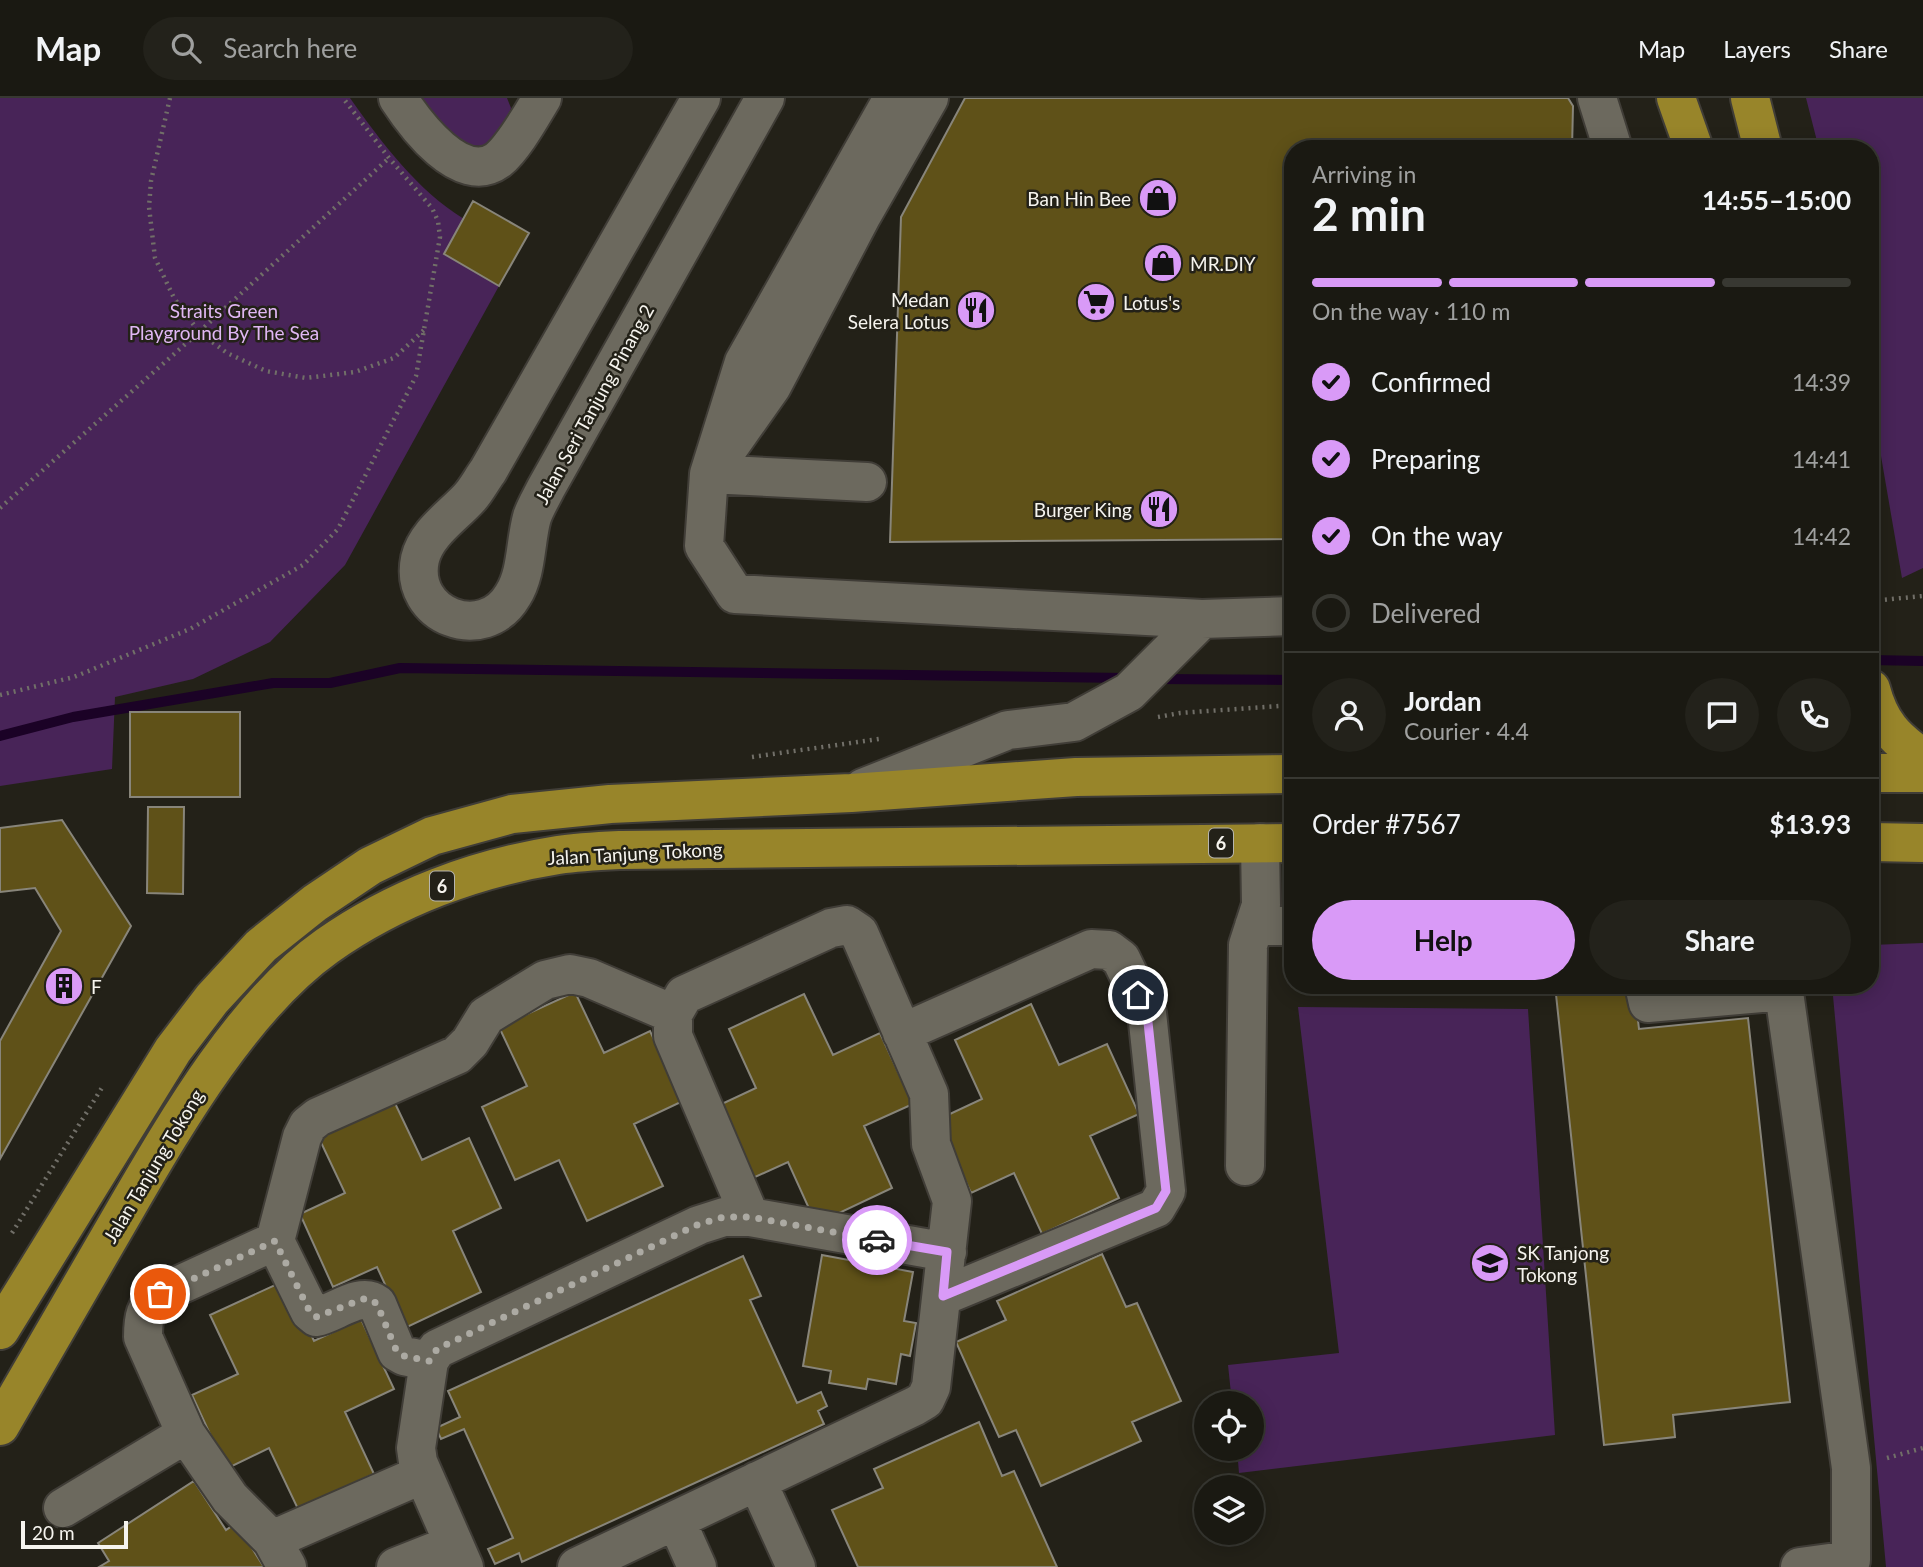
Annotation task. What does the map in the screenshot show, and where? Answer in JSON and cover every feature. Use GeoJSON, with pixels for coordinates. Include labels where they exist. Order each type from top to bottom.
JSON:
{"type":"FeatureCollection","features":[{"type":"Feature","properties":{"kind":"main road"},"geometry":{"type":"LineString","coordinates":[[1676,98],[1691,140]]}},
{"type":"Feature","properties":{"kind":"main road"},"geometry":{"type":"LineString","coordinates":[[1750,98],[1761,140]]}},
{"type":"Feature","properties":{"kind":"main road"},"geometry":{"type":"LineString","coordinates":[[1879,710],[1889,729],[1908,748],[1923,758]]}},
{"type":"Feature","properties":{"kind":"main road"},"geometry":{"type":"LineString","coordinates":[[1879,774],[1923,773]]}},
{"type":"Feature","properties":{"kind":"main road"},"geometry":{"type":"LineString","coordinates":[[0,1330],[173,1050],[212,999],[261,946],[337,887],[370,866],[432,836],[512,814],[610,804],[851,793],[1076,777],[1284,774]]}},
{"type":"Feature","properties":{"kind":"main road"},"geometry":{"type":"LineString","coordinates":[[1879,842],[1923,843]]}},
{"type":"Feature","properties":{"kind":"main road","name":"Jalan Tanjung Tokong"},"geometry":{"type":"LineString","coordinates":[[0,1426],[159,1152],[210,1073],[234,1042],[261,1008],[326,947],[414,897],[453,882],[522,862],[560,855],[621,850],[1276,843]]}},
{"type":"Feature","properties":{"kind":"street"},"geometry":{"type":"LineString","coordinates":[[398,98],[421,129],[453,159],[466,166],[482,167],[496,161],[508,150],[540,99]]}},
{"type":"Feature","properties":{"kind":"street","name":"Jalan Seri Tanjung Pinang 2"},"geometry":{"type":"LineString","coordinates":[[701,98],[488,471],[471,495],[426,545],[419,573],[422,587],[428,600],[448,617],[475,621],[489,618],[504,608],[514,594],[533,516],[546,488],[765,98]]}},
{"type":"Feature","properties":{"kind":"street"},"geometry":{"type":"LineString","coordinates":[[893,98],[744,362],[709,474],[704,546],[735,594],[1202,619],[1284,616]]}},
{"type":"Feature","properties":{"kind":"street"},"geometry":{"type":"LineString","coordinates":[[709,474],[772,386],[862,215],[929,98]]}},
{"type":"Feature","properties":{"kind":"street"},"geometry":{"type":"LineString","coordinates":[[1597,98],[1611,140]]}},
{"type":"Feature","properties":{"kind":"street"},"geometry":{"type":"LineString","coordinates":[[709,474],[867,482]]}},
{"type":"Feature","properties":{"kind":"street"},"geometry":{"type":"LineString","coordinates":[[851,793],[1008,730],[1074,722],[1129,692],[1202,619]]}},
{"type":"Feature","properties":{"kind":"street"},"geometry":{"type":"LineString","coordinates":[[1245,1166],[1248,944],[1261,905],[1276,843]]}},
{"type":"Feature","properties":{"kind":"street"},"geometry":{"type":"LineString","coordinates":[[577,1567],[915,1406],[925,1400],[931,1387],[952,1202],[931,1144],[929,1094],[859,933],[847,925],[831,928],[684,995],[673,1014],[673,1036],[750,1217]]}},
{"type":"Feature","properties":{"kind":"street"},"geometry":{"type":"LineString","coordinates":[[1254,926],[1284,926]]}},
{"type":"Feature","properties":{"kind":"street"},"geometry":{"type":"LineString","coordinates":[[902,1033],[1091,949],[1110,950],[1121,959],[1147,1013],[1166,1191],[1156,1208],[943,1296]]}},
{"type":"Feature","properties":{"kind":"street"},"geometry":{"type":"LineString","coordinates":[[429,1361],[397,1352],[377,1304],[371,1299],[363,1299],[316,1317],[310,1312],[275,1241],[302,1138],[308,1125],[318,1117],[457,1055],[470,1042],[486,1016],[545,981],[570,974],[589,978],[673,1014]]}},
{"type":"Feature","properties":{"kind":"street"},"geometry":{"type":"LineString","coordinates":[[1646,994],[1648,1003],[1730,994]]}},
{"type":"Feature","properties":{"kind":"street"},"geometry":{"type":"LineString","coordinates":[[1785,994],[1851,1468],[1851,1560],[1800,1567]]}},
{"type":"Feature","properties":{"kind":"street"},"geometry":{"type":"LineString","coordinates":[[396,1567],[459,1555],[418,1462],[416,1448],[429,1361],[437,1349],[699,1224],[724,1217],[750,1217],[947,1252]]}},
{"type":"Feature","properties":{"kind":"street"},"geometry":{"type":"LineString","coordinates":[[275,1241],[160,1294],[148,1304],[143,1321],[143,1337],[186,1434],[230,1498],[279,1553],[423,1474]]}},
{"type":"Feature","properties":{"kind":"street"},"geometry":{"type":"LineString","coordinates":[[63,1508],[186,1434]]}},
{"type":"Feature","properties":{"kind":"street"},"geometry":{"type":"LineString","coordinates":[[757,1481],[796,1567]]}},
{"type":"Feature","properties":{"kind":"street"},"geometry":{"type":"LineString","coordinates":[[676,1520],[697,1567]]}},
{"type":"Feature","properties":{"kind":"path"},"geometry":{"type":"LineString","coordinates":[[170,98],[151,181],[149,206],[155,258],[174,298],[199,332],[227,353],[266,371],[306,378],[355,372],[394,358],[424,330]]}},
{"type":"Feature","properties":{"kind":"path"},"geometry":{"type":"LineString","coordinates":[[0,695],[74,677],[190,629],[303,565],[338,529],[416,376],[422,356],[440,237],[438,221],[432,208],[343,98]]}},
{"type":"Feature","properties":{"kind":"path"},"geometry":{"type":"LineString","coordinates":[[0,508],[199,332],[421,129]]}},
{"type":"Feature","properties":{"kind":"path"},"geometry":{"type":"LineString","coordinates":[[1879,600],[1923,596]]}},
{"type":"Feature","properties":{"kind":"green space","name":"Straits Green Playground By The Sea"},"geometry":{"type":"Polygon","coordinates":[[[0,98],[350,98],[416,180],[464,219],[444,254],[499,286],[345,565],[270,642],[193,679],[115,697],[112,769],[0,786],[0,98]]]}},
{"type":"Feature","properties":{"kind":"green space"},"geometry":{"type":"Polygon","coordinates":[[[420,98],[507,98],[511,108],[502,129],[491,142],[480,146],[468,144],[455,136],[420,98]]]}},
{"type":"Feature","properties":{"kind":"green space"},"geometry":{"type":"Polygon","coordinates":[[[1806,98],[1923,98],[1923,568],[1902,578],[1879,444],[1879,140],[1817,140],[1806,98]]]}},
{"type":"Feature","properties":{"kind":"green space"},"geometry":{"type":"Polygon","coordinates":[[[1923,943],[1923,1567],[1886,1567],[1833,994],[1879,994],[1879,945],[1923,943]]]}},
{"type":"Feature","properties":{"kind":"green space"},"geometry":{"type":"Polygon","coordinates":[[[1298,1007],[1528,1009],[1555,1435],[1239,1473],[1238,1461],[1264,1461],[1264,1391],[1231,1391],[1228,1365],[1339,1353],[1298,1007]]]}},
{"type":"Feature","properties":{"kind":"building","name":"Lotus's"},"geometry":{"type":"Polygon","coordinates":[[[965,98],[1568,98],[1573,106],[1572,140],[1284,140],[1284,539],[890,542],[901,217],[965,98]]]}},
{"type":"Feature","properties":{"kind":"building"},"geometry":{"type":"Polygon","coordinates":[[[473,201],[529,233],[499,286],[444,254],[473,201]]]}},
{"type":"Feature","properties":{"kind":"building"},"geometry":{"type":"Polygon","coordinates":[[[130,712],[240,712],[240,797],[130,797],[130,712]]]}},
{"type":"Feature","properties":{"kind":"building"},"geometry":{"type":"Polygon","coordinates":[[[148,807],[184,807],[183,894],[147,893],[148,807]]]}},
{"type":"Feature","properties":{"kind":"building","name":"F"},"geometry":{"type":"Polygon","coordinates":[[[62,820],[131,926],[0,1159],[0,1041],[61,931],[35,888],[0,892],[0,828],[62,820]]]}},
{"type":"Feature","properties":{"kind":"building"},"geometry":{"type":"Polygon","coordinates":[[[575,992],[604,1053],[650,1031],[683,1101],[634,1124],[663,1186],[587,1221],[559,1160],[515,1180],[482,1107],[527,1086],[499,1027],[575,992]]]}},
{"type":"Feature","properties":{"kind":"building"},"geometry":{"type":"Polygon","coordinates":[[[804,994],[833,1055],[880,1033],[913,1104],[864,1126],[892,1188],[816,1224],[788,1162],[744,1182],[711,1109],[756,1088],[729,1029],[804,994]]]}},
{"type":"Feature","properties":{"kind":"building"},"geometry":{"type":"Polygon","coordinates":[[[1556,994],[1635,994],[1639,1029],[1748,1018],[1790,1402],[1673,1415],[1675,1437],[1604,1445],[1556,994]]]}},
{"type":"Feature","properties":{"kind":"building"},"geometry":{"type":"Polygon","coordinates":[[[1031,1004],[1059,1065],[1107,1044],[1139,1114],[1090,1136],[1119,1198],[1042,1234],[1014,1173],[971,1193],[937,1120],[982,1099],[955,1040],[1031,1004]]]}},
{"type":"Feature","properties":{"kind":"building"},"geometry":{"type":"Polygon","coordinates":[[[393,1099],[422,1160],[469,1138],[501,1208],[453,1231],[481,1292],[405,1328],[377,1267],[333,1287],[300,1214],[345,1193],[317,1134],[393,1099]]]}},
{"type":"Feature","properties":{"kind":"building"},"geometry":{"type":"Polygon","coordinates":[[[1102,1254],[1126,1307],[1137,1303],[1181,1401],[1132,1422],[1141,1441],[1041,1486],[1016,1430],[999,1437],[956,1342],[1006,1320],[997,1301],[1102,1254]]]}},
{"type":"Feature","properties":{"kind":"building"},"geometry":{"type":"Polygon","coordinates":[[[822,1255],[913,1272],[904,1321],[916,1323],[910,1356],[901,1354],[896,1384],[868,1379],[866,1389],[829,1383],[831,1371],[803,1366],[822,1255]]]}},
{"type":"Feature","properties":{"kind":"building"},"geometry":{"type":"Polygon","coordinates":[[[743,1256],[761,1296],[750,1300],[797,1403],[821,1392],[827,1406],[818,1411],[824,1424],[522,1562],[519,1553],[495,1564],[488,1549],[513,1538],[464,1429],[441,1439],[436,1428],[460,1417],[448,1391],[743,1256]]]}},
{"type":"Feature","properties":{"kind":"building"},"geometry":{"type":"Polygon","coordinates":[[[286,1280],[314,1341],[361,1319],[394,1389],[345,1412],[374,1474],[298,1509],[269,1448],[226,1469],[192,1395],[238,1374],[210,1315],[286,1280]]]}},
{"type":"Feature","properties":{"kind":"building"},"geometry":{"type":"Polygon","coordinates":[[[979,1422],[1002,1476],[1014,1471],[1057,1567],[858,1567],[832,1510],[883,1488],[874,1469],[979,1422]]]}},
{"type":"Feature","properties":{"kind":"building"},"geometry":{"type":"Polygon","coordinates":[[[194,1481],[226,1530],[236,1523],[264,1567],[99,1567],[109,1561],[98,1543],[194,1481]]]}},
{"type":"Feature","properties":{"kind":"waterway"},"geometry":{"type":"LineString","coordinates":[[1879,660],[1923,661]]}},
{"type":"Feature","properties":{"kind":"waterway"},"geometry":{"type":"LineString","coordinates":[[0,736],[73,717],[273,683],[330,683],[400,668],[1126,678]]}},
{"type":"Feature","properties":{"kind":"waterway"},"geometry":{"type":"LineString","coordinates":[[1156,679],[1284,680]]}},
{"type":"Feature","properties":{"kind":"way so far"},"geometry":{"type":"LineString","coordinates":[[160,1294],[275,1241],[310,1312],[316,1317],[363,1299],[371,1299],[377,1304],[397,1352],[429,1361],[437,1349],[699,1224],[724,1217],[750,1217],[877,1240]]}},
{"type":"Feature","properties":{"kind":"place","name":"Ban Hin Bee"},"geometry":{"type":"Point","coordinates":[1158,198]}},
{"type":"Feature","properties":{"kind":"place","name":"MR.DIY"},"geometry":{"type":"Point","coordinates":[1163,263]}},
{"type":"Feature","properties":{"kind":"place","name":"Lotus's"},"geometry":{"type":"Point","coordinates":[1096,302]}},
{"type":"Feature","properties":{"kind":"place","name":"Medan Selera Lotus"},"geometry":{"type":"Point","coordinates":[976,310]}},
{"type":"Feature","properties":{"kind":"place","name":"Burger King"},"geometry":{"type":"Point","coordinates":[1159,509]}},
{"type":"Feature","properties":{"kind":"place","name":"F"},"geometry":{"type":"Point","coordinates":[64,986]}},
{"type":"Feature","properties":{"kind":"place","name":"SK Tanjong Tokong"},"geometry":{"type":"Point","coordinates":[1490,1263]}},
{"type":"Feature","properties":{"kind":"route"},"geometry":{"type":"LineString","coordinates":[[877,1240],[947,1252],[943,1296],[1156,1208],[1166,1191],[1147,1013],[1138,995]]}}]}
